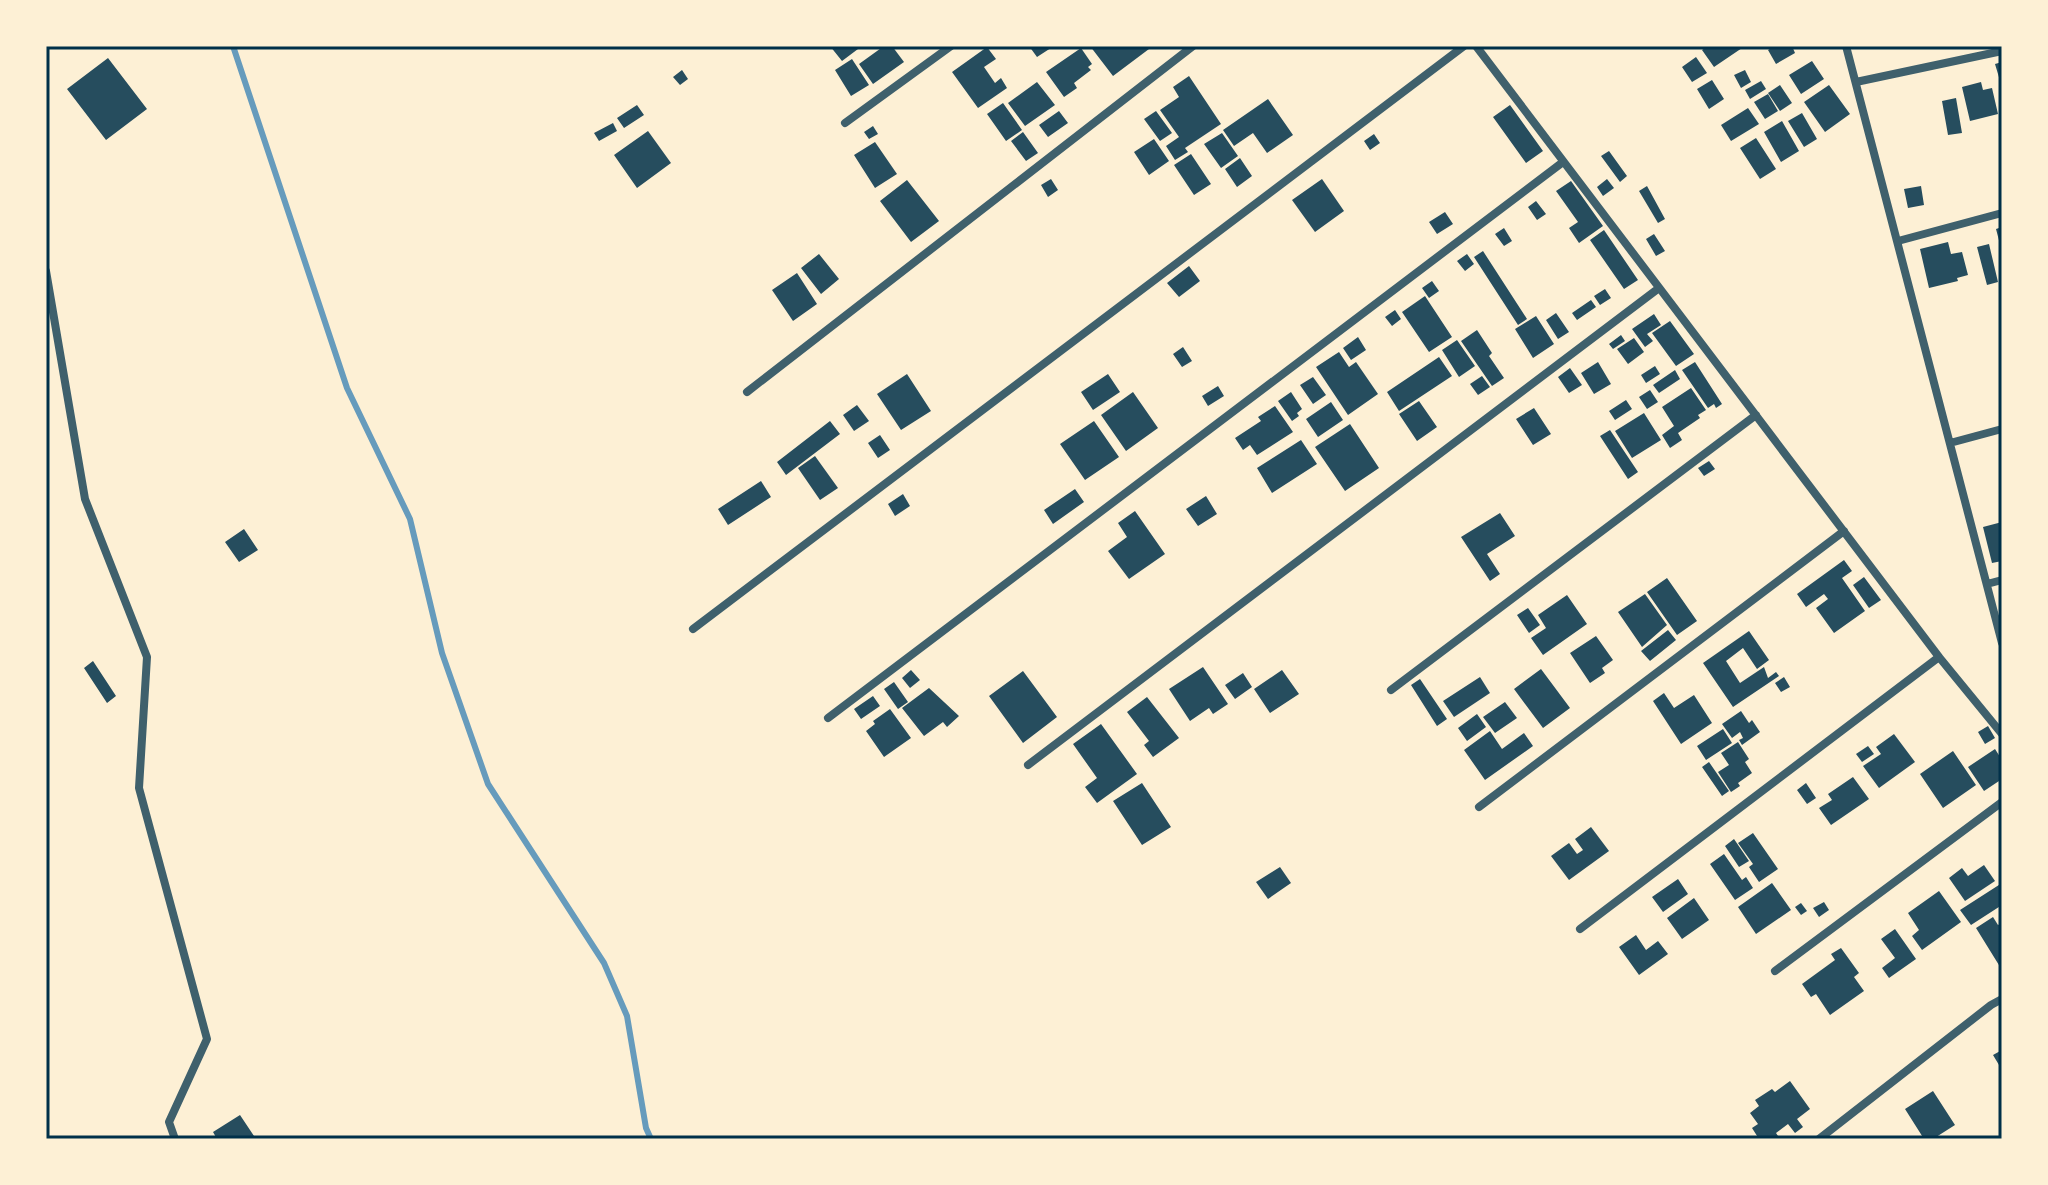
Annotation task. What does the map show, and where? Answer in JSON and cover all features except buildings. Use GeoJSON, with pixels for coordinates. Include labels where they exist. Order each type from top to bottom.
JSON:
{"type":"FeatureCollection","features":[{"type":"Feature","properties":{"kind":"street"},"geometry":{"type":"LineString","coordinates":[[845,123],[951,46]]}},
{"type":"Feature","properties":{"kind":"street"},"geometry":{"type":"LineString","coordinates":[[747,392],[1193,46]]}},
{"type":"Feature","properties":{"kind":"street"},"geometry":{"type":"LineString","coordinates":[[693,629],[1464,46]]}},
{"type":"Feature","properties":{"kind":"street"},"geometry":{"type":"LineString","coordinates":[[1476,46],[1939,657],[2002,734]]}},
{"type":"Feature","properties":{"kind":"street"},"geometry":{"type":"LineString","coordinates":[[1846,46],[2002,643]]}},
{"type":"Feature","properties":{"kind":"street"},"geometry":{"type":"LineString","coordinates":[[1856,82],[2002,51]]}},
{"type":"Feature","properties":{"kind":"street"},"geometry":{"type":"LineString","coordinates":[[828,718],[1563,162]]}},
{"type":"Feature","properties":{"kind":"street"},"geometry":{"type":"LineString","coordinates":[[1898,241],[2002,213]]}},
{"type":"Feature","properties":{"kind":"street"},"geometry":{"type":"LineString","coordinates":[[46,271],[85,499],[147,657],[139,788],[207,1039],[169,1122],[175,1139]]}},
{"type":"Feature","properties":{"kind":"street"},"geometry":{"type":"LineString","coordinates":[[1028,765],[1659,288]]}},
{"type":"Feature","properties":{"kind":"street"},"geometry":{"type":"LineString","coordinates":[[1391,690],[1756,415]]}},
{"type":"Feature","properties":{"kind":"street"},"geometry":{"type":"LineString","coordinates":[[1950,443],[2002,429]]}},
{"type":"Feature","properties":{"kind":"street"},"geometry":{"type":"LineString","coordinates":[[1479,807],[1844,531]]}},
{"type":"Feature","properties":{"kind":"street"},"geometry":{"type":"LineString","coordinates":[[1987,584],[2002,580]]}},
{"type":"Feature","properties":{"kind":"street"},"geometry":{"type":"LineString","coordinates":[[1580,929],[1939,657]]}},
{"type":"Feature","properties":{"kind":"street"},"geometry":{"type":"LineString","coordinates":[[1775,971],[2002,802]]}},
{"type":"Feature","properties":{"kind":"street"},"geometry":{"type":"LineString","coordinates":[[1819,1139],[2002,999]]}},
{"type":"Feature","properties":{"kind":"waterway"},"geometry":{"type":"LineString","coordinates":[[233,46],[347,388],[410,519],[442,653],[488,784],[604,963],[627,1016],[646,1128],[651,1139]]}}]}
